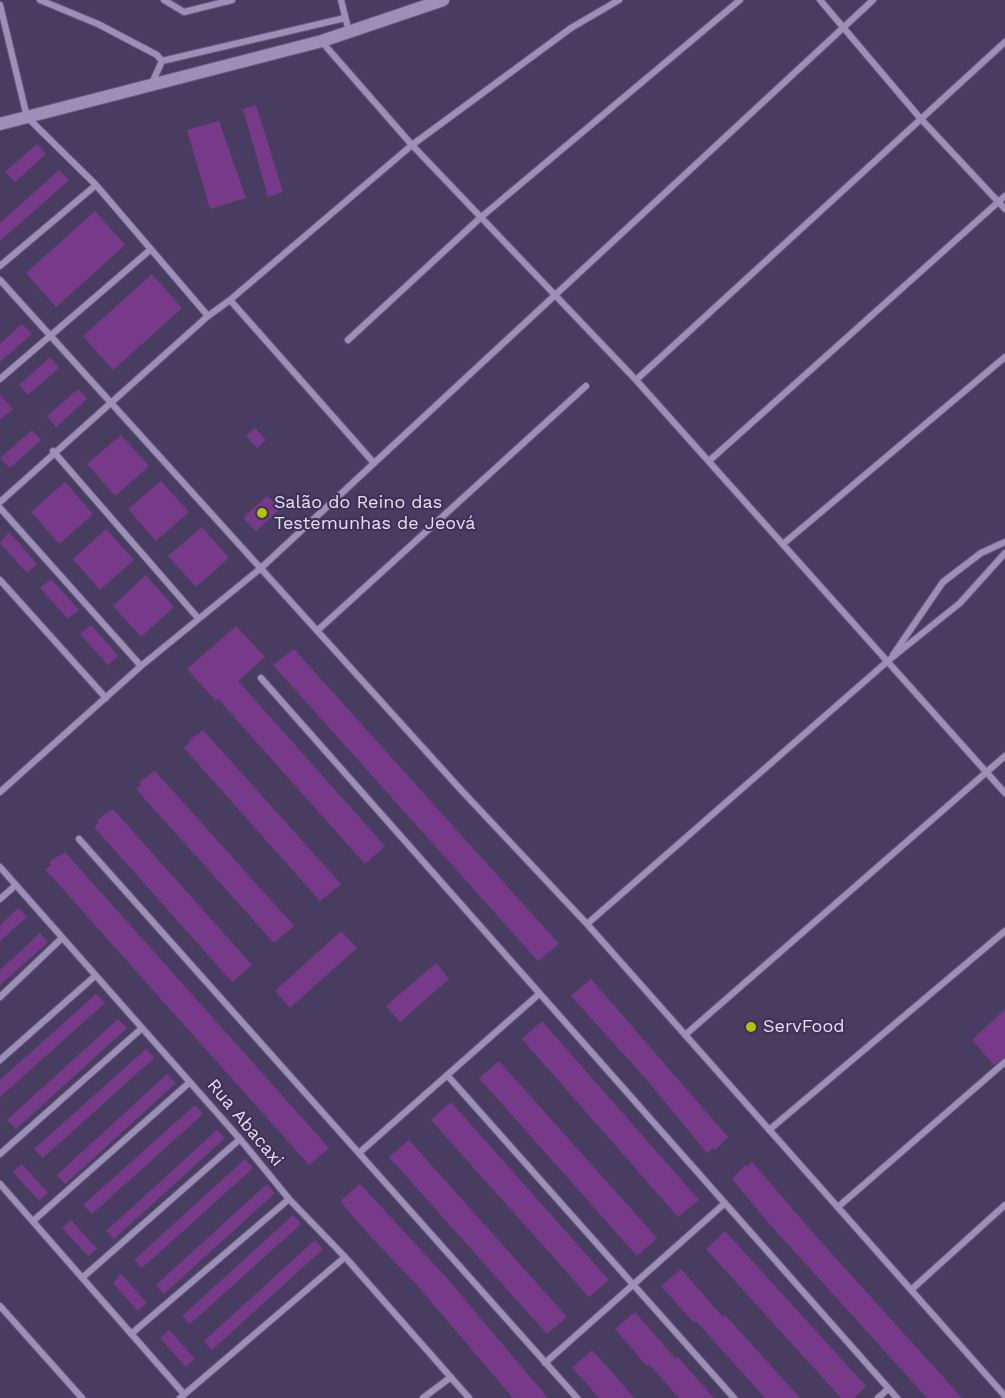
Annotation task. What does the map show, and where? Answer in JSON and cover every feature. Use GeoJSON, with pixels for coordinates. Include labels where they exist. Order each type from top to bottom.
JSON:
{"type":"FeatureCollection","features":[{"type":"Feature","properties":{"kind":"street"},"geometry":{"type":"LineString","coordinates":[[40,0],[132,40],[157,55],[162,61]]}},
{"type":"Feature","properties":{"kind":"street"},"geometry":{"type":"LineString","coordinates":[[164,0],[164,3],[184,12],[232,0]]}},
{"type":"Feature","properties":{"kind":"street"},"geometry":{"type":"LineString","coordinates":[[341,0],[349,32]]}},
{"type":"Feature","properties":{"kind":"street"},"geometry":{"type":"LineString","coordinates":[[0,124],[322,41],[443,0]]}},
{"type":"Feature","properties":{"kind":"street"},"geometry":{"type":"LineString","coordinates":[[0,502],[53,452],[208,316],[230,300],[412,145],[571,28],[620,0]]}},
{"type":"Feature","properties":{"kind":"street"},"geometry":{"type":"LineString","coordinates":[[348,340],[480,218],[740,0]]}},
{"type":"Feature","properties":{"kind":"street"},"geometry":{"type":"LineString","coordinates":[[820,0],[920,118],[1005,209]]}},
{"type":"Feature","properties":{"kind":"street"},"geometry":{"type":"LineString","coordinates":[[0,792],[141,666],[261,568],[873,0]]}},
{"type":"Feature","properties":{"kind":"street"},"geometry":{"type":"LineString","coordinates":[[0,5],[27,117],[96,185],[208,316]]}},
{"type":"Feature","properties":{"kind":"street"},"geometry":{"type":"LineString","coordinates":[[162,61],[345,18]]}},
{"type":"Feature","properties":{"kind":"street"},"geometry":{"type":"LineString","coordinates":[[322,41],[412,145],[636,380],[889,660],[1005,793]]}},
{"type":"Feature","properties":{"kind":"street"},"geometry":{"type":"LineString","coordinates":[[636,380],[1005,42]]}},
{"type":"Feature","properties":{"kind":"street"},"geometry":{"type":"LineString","coordinates":[[152,83],[162,61]]}},
{"type":"Feature","properties":{"kind":"street"},"geometry":{"type":"LineString","coordinates":[[0,266],[96,185]]}},
{"type":"Feature","properties":{"kind":"street"},"geometry":{"type":"LineString","coordinates":[[709,461],[1005,196]]}},
{"type":"Feature","properties":{"kind":"street"},"geometry":{"type":"LineString","coordinates":[[0,379],[150,250]]}},
{"type":"Feature","properties":{"kind":"street"},"geometry":{"type":"LineString","coordinates":[[0,280],[587,924],[1005,1396]]}},
{"type":"Feature","properties":{"kind":"street"},"geometry":{"type":"LineString","coordinates":[[230,300],[374,463]]}},
{"type":"Feature","properties":{"kind":"street"},"geometry":{"type":"LineString","coordinates":[[783,544],[1005,357]]}},
{"type":"Feature","properties":{"kind":"street"},"geometry":{"type":"LineString","coordinates":[[318,630],[585,386]]}},
{"type":"Feature","properties":{"kind":"street"},"geometry":{"type":"LineString","coordinates":[[53,452],[198,618]]}},
{"type":"Feature","properties":{"kind":"street"},"geometry":{"type":"LineString","coordinates":[[0,508],[141,666]]}},
{"type":"Feature","properties":{"kind":"street"},"geometry":{"type":"LineString","coordinates":[[889,660],[943,582],[981,553],[1005,542]]}},
{"type":"Feature","properties":{"kind":"street"},"geometry":{"type":"LineString","coordinates":[[587,924],[889,660],[960,603],[1005,553]]}},
{"type":"Feature","properties":{"kind":"street"},"geometry":{"type":"LineString","coordinates":[[0,580],[106,698]]}},
{"type":"Feature","properties":{"kind":"street"},"geometry":{"type":"LineString","coordinates":[[261,678],[897,1398]]}},
{"type":"Feature","properties":{"kind":"street"},"geometry":{"type":"LineString","coordinates":[[685,1035],[1005,756]]}},
{"type":"Feature","properties":{"kind":"street"},"geometry":{"type":"LineString","coordinates":[[79,839],[577,1398]]}},
{"type":"Feature","properties":{"kind":"street","name":"Rua Abacaxi"},"geometry":{"type":"LineString","coordinates":[[0,867],[240,1139],[289,1199],[345,1257],[469,1398]]}},
{"type":"Feature","properties":{"kind":"street"},"geometry":{"type":"LineString","coordinates":[[0,899],[16,885]]}},
{"type":"Feature","properties":{"kind":"street"},"geometry":{"type":"LineString","coordinates":[[769,1130],[1005,931]]}},
{"type":"Feature","properties":{"kind":"street"},"geometry":{"type":"LineString","coordinates":[[0,997],[62,938]]}},
{"type":"Feature","properties":{"kind":"street"},"geometry":{"type":"LineString","coordinates":[[0,1060],[95,976]]}},
{"type":"Feature","properties":{"kind":"street"},"geometry":{"type":"LineString","coordinates":[[359,1153],[539,994]]}},
{"type":"Feature","properties":{"kind":"street"},"geometry":{"type":"LineString","coordinates":[[0,1154],[141,1029]]}},
{"type":"Feature","properties":{"kind":"street"},"geometry":{"type":"LineString","coordinates":[[838,1207],[1005,1062]]}},
{"type":"Feature","properties":{"kind":"street"},"geometry":{"type":"LineString","coordinates":[[447,1075],[734,1398]]}},
{"type":"Feature","properties":{"kind":"street"},"geometry":{"type":"LineString","coordinates":[[33,1221],[190,1082]]}},
{"type":"Feature","properties":{"kind":"street"},"geometry":{"type":"LineString","coordinates":[[82,1278],[240,1139]]}},
{"type":"Feature","properties":{"kind":"street"},"geometry":{"type":"LineString","coordinates":[[0,1184],[182,1396],[345,1257]]}},
{"type":"Feature","properties":{"kind":"street"},"geometry":{"type":"LineString","coordinates":[[131,1334],[289,1199]]}},
{"type":"Feature","properties":{"kind":"street"},"geometry":{"type":"LineString","coordinates":[[545,1363],[725,1203]]}},
{"type":"Feature","properties":{"kind":"street"},"geometry":{"type":"LineString","coordinates":[[911,1290],[1005,1205]]}},
{"type":"Feature","properties":{"kind":"street"},"geometry":{"type":"LineString","coordinates":[[0,1306],[82,1398]]}},
{"type":"Feature","properties":{"kind":"street"},"geometry":{"type":"LineString","coordinates":[[423,1398],[451,1377]]}},
{"type":"Feature","properties":{"kind":"street"},"geometry":{"type":"LineString","coordinates":[[878,1398],[888,1389]]}},
{"type":"Feature","properties":{"kind":"building"},"geometry":{"type":"Polygon","coordinates":[[[256,105],[283,192],[268,197],[243,109],[256,105]]]}},
{"type":"Feature","properties":{"kind":"building"},"geometry":{"type":"Polygon","coordinates":[[[219,121],[246,198],[210,209],[187,130],[219,121]]]}},
{"type":"Feature","properties":{"kind":"building"},"geometry":{"type":"Polygon","coordinates":[[[37,144],[46,154],[15,182],[5,172],[37,144]]]}},
{"type":"Feature","properties":{"kind":"building"},"geometry":{"type":"Polygon","coordinates":[[[59,170],[69,180],[0,241],[0,223],[59,170]]]}},
{"type":"Feature","properties":{"kind":"building"},"geometry":{"type":"Polygon","coordinates":[[[95,211],[125,245],[56,307],[26,273],[95,211]]]}},
{"type":"Feature","properties":{"kind":"building"},"geometry":{"type":"Polygon","coordinates":[[[152,274],[182,308],[113,370],[83,336],[152,274]]]}},
{"type":"Feature","properties":{"kind":"building"},"geometry":{"type":"Polygon","coordinates":[[[22,324],[32,334],[0,362],[0,344],[22,324]]]}},
{"type":"Feature","properties":{"kind":"building"},"geometry":{"type":"Polygon","coordinates":[[[50,357],[59,368],[28,395],[19,385],[50,357]]]}},
{"type":"Feature","properties":{"kind":"building"},"geometry":{"type":"Polygon","coordinates":[[[78,389],[87,399],[56,427],[47,416],[78,389]]]}},
{"type":"Feature","properties":{"kind":"building"},"geometry":{"type":"Polygon","coordinates":[[[0,395],[13,409],[0,420],[0,395]]]}},
{"type":"Feature","properties":{"kind":"building"},"geometry":{"type":"Polygon","coordinates":[[[255,428],[266,440],[257,448],[246,436],[255,428]]]}},
{"type":"Feature","properties":{"kind":"building"},"geometry":{"type":"Polygon","coordinates":[[[32,430],[41,440],[10,468],[0,458],[32,430]]]}},
{"type":"Feature","properties":{"kind":"building"},"geometry":{"type":"Polygon","coordinates":[[[121,435],[149,466],[115,496],[87,464],[121,435]]]}},
{"type":"Feature","properties":{"kind":"building"},"geometry":{"type":"Polygon","coordinates":[[[161,481],[189,512],[156,541],[128,509],[161,481]]]}},
{"type":"Feature","properties":{"kind":"building"},"geometry":{"type":"Polygon","coordinates":[[[65,482],[93,514],[59,544],[31,512],[65,482]]]}},
{"type":"Feature","properties":{"kind":"building"},"geometry":{"type":"Polygon","coordinates":[[[267,496],[280,509],[256,531],[243,518],[267,496]]]}},
{"type":"Feature","properties":{"kind":"building"},"geometry":{"type":"Polygon","coordinates":[[[202,527],[229,558],[196,587],[168,556],[202,527]]]}},
{"type":"Feature","properties":{"kind":"building"},"geometry":{"type":"Polygon","coordinates":[[[106,529],[134,560],[100,590],[73,559],[106,529]]]}},
{"type":"Feature","properties":{"kind":"building"},"geometry":{"type":"Polygon","coordinates":[[[9,532],[37,564],[27,573],[0,543],[9,532]]]}},
{"type":"Feature","properties":{"kind":"building"},"geometry":{"type":"Polygon","coordinates":[[[146,575],[174,607],[141,637],[113,606],[146,575]]]}},
{"type":"Feature","properties":{"kind":"building"},"geometry":{"type":"Polygon","coordinates":[[[51,579],[79,610],[68,619],[40,588],[51,579]]]}},
{"type":"Feature","properties":{"kind":"building"},"geometry":{"type":"Polygon","coordinates":[[[91,625],[118,656],[108,665],[80,634],[91,625]]]}},
{"type":"Feature","properties":{"kind":"building"},"geometry":{"type":"Polygon","coordinates":[[[236,626],[265,657],[238,681],[385,846],[365,864],[218,699],[216,701],[187,669],[236,626]]]}},
{"type":"Feature","properties":{"kind":"building"},"geometry":{"type":"Polygon","coordinates":[[[294,649],[559,944],[538,961],[273,665],[294,649]]]}},
{"type":"Feature","properties":{"kind":"building"},"geometry":{"type":"Polygon","coordinates":[[[203,730],[341,884],[320,901],[184,748],[189,743],[188,741],[203,730]]]}},
{"type":"Feature","properties":{"kind":"building"},"geometry":{"type":"Polygon","coordinates":[[[155,771],[294,926],[274,943],[136,789],[141,785],[139,782],[155,771]]]}},
{"type":"Feature","properties":{"kind":"building"},"geometry":{"type":"Polygon","coordinates":[[[113,809],[252,965],[232,982],[94,827],[99,822],[97,820],[113,809]]]}},
{"type":"Feature","properties":{"kind":"building"},"geometry":{"type":"Polygon","coordinates":[[[65,852],[329,1148],[309,1165],[45,869],[51,865],[49,862],[65,852]]]}},
{"type":"Feature","properties":{"kind":"building"},"geometry":{"type":"Polygon","coordinates":[[[18,908],[27,917],[0,941],[0,925],[18,908]]]}},
{"type":"Feature","properties":{"kind":"building"},"geometry":{"type":"Polygon","coordinates":[[[341,931],[357,948],[290,1008],[275,991],[341,931]]]}},
{"type":"Feature","properties":{"kind":"building"},"geometry":{"type":"Polygon","coordinates":[[[40,933],[48,942],[0,985],[0,970],[40,933]]]}},
{"type":"Feature","properties":{"kind":"building"},"geometry":{"type":"Polygon","coordinates":[[[436,963],[449,979],[400,1022],[386,1006],[436,963]]]}},
{"type":"Feature","properties":{"kind":"building"},"geometry":{"type":"Polygon","coordinates":[[[591,979],[728,1137],[715,1150],[713,1148],[707,1153],[646,1079],[571,996],[591,979]]]}},
{"type":"Feature","properties":{"kind":"building"},"geometry":{"type":"Polygon","coordinates":[[[96,994],[105,1003],[0,1097],[0,1080],[96,994]]]}},
{"type":"Feature","properties":{"kind":"building"},"geometry":{"type":"Polygon","coordinates":[[[1005,1009],[1005,1057],[994,1065],[972,1040],[1005,1009]]]}},
{"type":"Feature","properties":{"kind":"building"},"geometry":{"type":"Polygon","coordinates":[[[118,1019],[127,1028],[16,1129],[7,1120],[118,1019]]]}},
{"type":"Feature","properties":{"kind":"building"},"geometry":{"type":"Polygon","coordinates":[[[542,1021],[699,1200],[678,1217],[522,1039],[542,1021]]]}},
{"type":"Feature","properties":{"kind":"building"},"geometry":{"type":"Polygon","coordinates":[[[146,1049],[154,1058],[43,1158],[34,1149],[146,1049]]]}},
{"type":"Feature","properties":{"kind":"building"},"geometry":{"type":"Polygon","coordinates":[[[499,1061],[657,1238],[637,1256],[479,1078],[499,1061]]]}},
{"type":"Feature","properties":{"kind":"building"},"geometry":{"type":"Polygon","coordinates":[[[167,1074],[176,1083],[65,1184],[57,1175],[167,1074]]]}},
{"type":"Feature","properties":{"kind":"building"},"geometry":{"type":"Polygon","coordinates":[[[451,1102],[609,1280],[589,1297],[431,1120],[451,1102]]]}},
{"type":"Feature","properties":{"kind":"building"},"geometry":{"type":"Polygon","coordinates":[[[195,1105],[203,1114],[92,1214],[83,1205],[195,1105]]]}},
{"type":"Feature","properties":{"kind":"building"},"geometry":{"type":"Polygon","coordinates":[[[217,1130],[225,1138],[114,1239],[106,1231],[217,1130]]]}},
{"type":"Feature","properties":{"kind":"building"},"geometry":{"type":"Polygon","coordinates":[[[409,1140],[567,1317],[547,1334],[389,1157],[409,1140]]]}},
{"type":"Feature","properties":{"kind":"building"},"geometry":{"type":"Polygon","coordinates":[[[245,1159],[253,1168],[142,1268],[134,1260],[245,1159]]]}},
{"type":"Feature","properties":{"kind":"building"},"geometry":{"type":"Polygon","coordinates":[[[752,1162],[962,1398],[927,1398],[766,1220],[732,1179],[745,1165],[747,1167],[752,1162]]]}},
{"type":"Feature","properties":{"kind":"building"},"geometry":{"type":"Polygon","coordinates":[[[22,1164],[48,1193],[39,1201],[13,1172],[22,1164]]]}},
{"type":"Feature","properties":{"kind":"building"},"geometry":{"type":"Polygon","coordinates":[[[267,1184],[275,1193],[164,1294],[156,1285],[267,1184]]]}},
{"type":"Feature","properties":{"kind":"building"},"geometry":{"type":"Polygon","coordinates":[[[360,1184],[445,1276],[548,1398],[513,1398],[416,1284],[372,1238],[340,1201],[360,1184]]]}},
{"type":"Feature","properties":{"kind":"building"},"geometry":{"type":"Polygon","coordinates":[[[293,1215],[301,1224],[190,1324],[182,1316],[293,1215]]]}},
{"type":"Feature","properties":{"kind":"building"},"geometry":{"type":"Polygon","coordinates":[[[71,1220],[97,1249],[88,1256],[62,1228],[71,1220]]]}},
{"type":"Feature","properties":{"kind":"building"},"geometry":{"type":"Polygon","coordinates":[[[725,1231],[866,1386],[854,1398],[841,1398],[706,1249],[725,1231]]]}},
{"type":"Feature","properties":{"kind":"building"},"geometry":{"type":"Polygon","coordinates":[[[315,1240],[323,1249],[212,1350],[204,1341],[315,1240]]]}},
{"type":"Feature","properties":{"kind":"building"},"geometry":{"type":"Polygon","coordinates":[[[681,1269],[800,1398],[765,1398],[696,1321],[694,1323],[661,1286],[681,1269]]]}},
{"type":"Feature","properties":{"kind":"building"},"geometry":{"type":"Polygon","coordinates":[[[121,1274],[147,1303],[138,1311],[113,1283],[121,1274]]]}},
{"type":"Feature","properties":{"kind":"building"},"geometry":{"type":"Polygon","coordinates":[[[635,1312],[714,1398],[679,1398],[649,1364],[647,1366],[615,1329],[635,1312]]]}},
{"type":"Feature","properties":{"kind":"building"},"geometry":{"type":"Polygon","coordinates":[[[169,1330],[195,1359],[186,1367],[160,1338],[169,1330]]]}},
{"type":"Feature","properties":{"kind":"building"},"geometry":{"type":"Polygon","coordinates":[[[592,1350],[634,1398],[599,1398],[572,1368],[592,1350]]]}},
{"type":"Feature","properties":{"kind":"place","name":"Salão do Reino das Testemunhas de Jeová"},"geometry":{"type":"Point","coordinates":[262,513]}},
{"type":"Feature","properties":{"kind":"place","name":"ServFood"},"geometry":{"type":"Point","coordinates":[751,1027]}}]}
